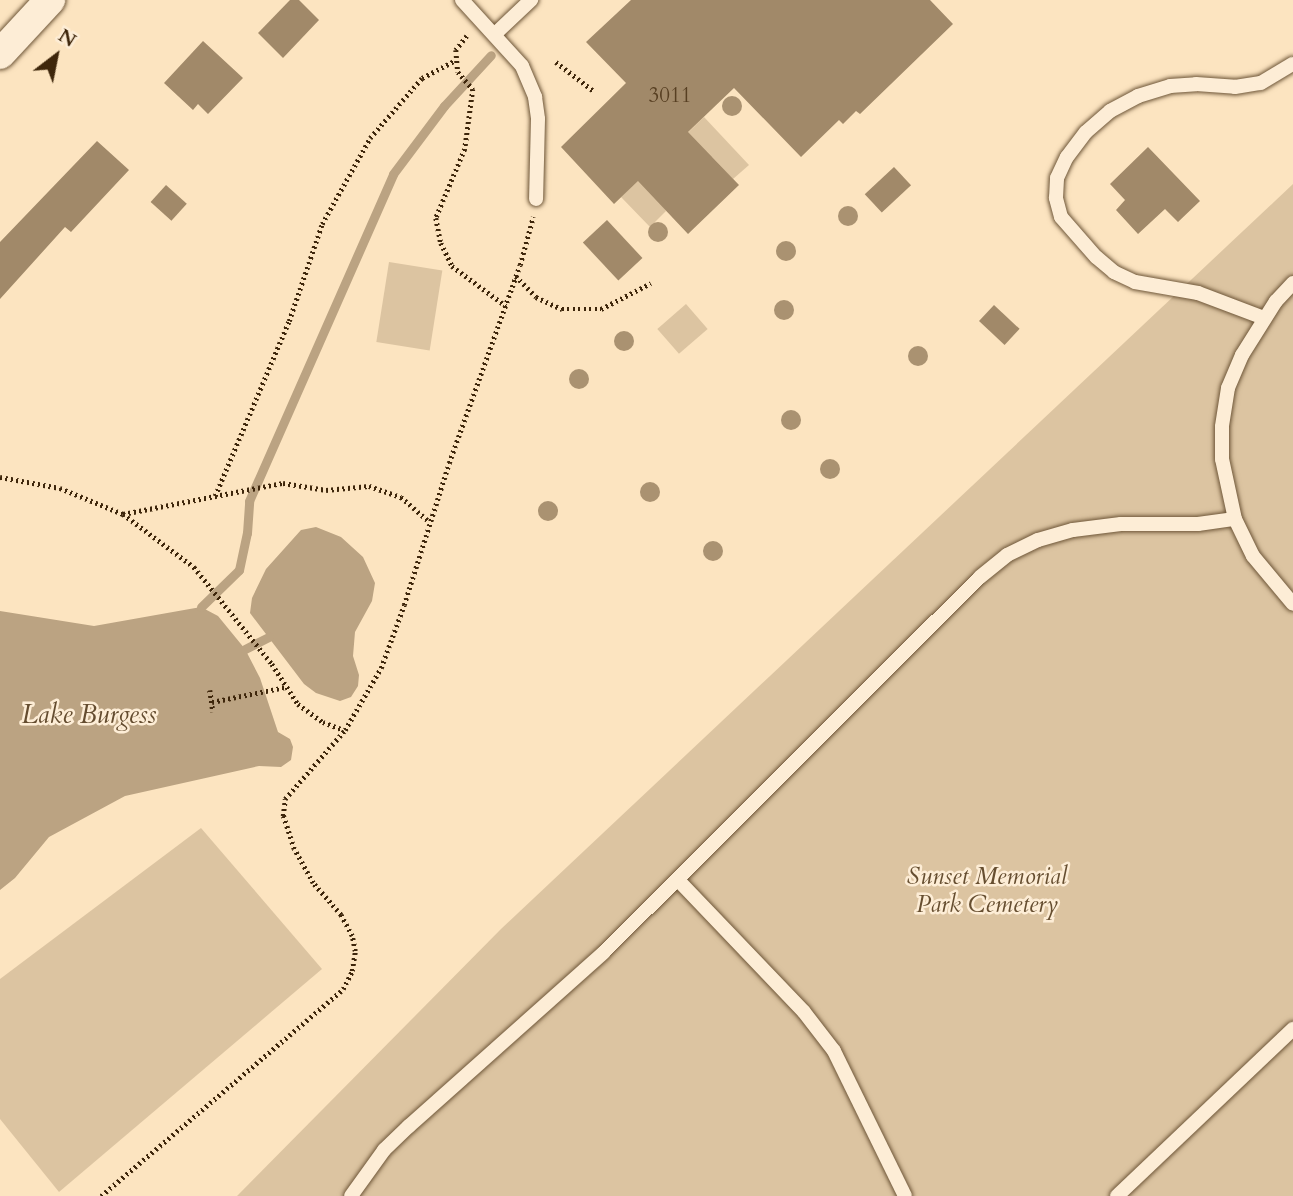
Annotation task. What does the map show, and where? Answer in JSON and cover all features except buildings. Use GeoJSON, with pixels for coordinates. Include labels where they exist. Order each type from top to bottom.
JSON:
{"type":"FeatureCollection","features":[{"type":"Feature","properties":{"kind":"street"},"geometry":{"type":"LineString","coordinates":[[0,54],[50,0]]}},
{"type":"Feature","properties":{"kind":"lane"},"geometry":{"type":"LineString","coordinates":[[462,0],[522,66],[535,97],[538,119],[536,199]]}},
{"type":"Feature","properties":{"kind":"lane"},"geometry":{"type":"LineString","coordinates":[[495,34],[531,0]]}},
{"type":"Feature","properties":{"kind":"lane"},"geometry":{"type":"LineString","coordinates":[[1264,318],[1198,293],[1135,282],[1114,272],[1096,257],[1061,217],[1056,198],[1058,178],[1067,157],[1086,132],[1110,111],[1139,96],[1170,86],[1196,84],[1235,87],[1261,83],[1293,64]]}},
{"type":"Feature","properties":{"kind":"lane"},"geometry":{"type":"LineString","coordinates":[[1293,283],[1264,318],[1242,355],[1228,388],[1222,427],[1222,459],[1235,519],[1253,556],[1293,604]]}},
{"type":"Feature","properties":{"kind":"lane"},"geometry":{"type":"LineString","coordinates":[[351,1196],[384,1150],[603,953],[980,578],[1007,555],[1038,540],[1073,530],[1121,524],[1198,524],[1235,519]]}},
{"type":"Feature","properties":{"kind":"lane"},"geometry":{"type":"LineString","coordinates":[[678,880],[804,1012],[834,1051],[905,1196]]}},
{"type":"Feature","properties":{"kind":"lane"},"geometry":{"type":"LineString","coordinates":[[1117,1196],[1293,1029]]}},
{"type":"Feature","properties":{"kind":"path"},"geometry":{"type":"LineString","coordinates":[[481,19],[456,50],[458,72],[473,89],[465,149],[436,218],[440,243],[452,266],[506,306]]}},
{"type":"Feature","properties":{"kind":"path"},"geometry":{"type":"LineString","coordinates":[[215,496],[289,321],[322,224],[370,138],[422,78],[456,60]]}},
{"type":"Feature","properties":{"kind":"path"},"geometry":{"type":"LineString","coordinates":[[556,62],[595,92]]}},
{"type":"Feature","properties":{"kind":"path"},"geometry":{"type":"LineString","coordinates":[[101,1196],[343,989],[352,971],[355,951],[352,936],[341,915],[313,883],[294,849],[283,816],[285,799],[294,785],[345,730],[381,668],[516,276],[536,199]]}},
{"type":"Feature","properties":{"kind":"path"},"geometry":{"type":"LineString","coordinates":[[516,276],[536,297],[562,309],[601,309],[651,283]]}},
{"type":"Feature","properties":{"kind":"path"},"geometry":{"type":"LineString","coordinates":[[0,478],[60,488],[123,514],[194,568],[272,664],[298,704],[323,722],[345,730]]}},
{"type":"Feature","properties":{"kind":"path"},"geometry":{"type":"LineString","coordinates":[[123,514],[283,483],[327,490],[369,486],[401,497],[430,522]]}},
{"type":"Feature","properties":{"kind":"path"},"geometry":{"type":"LineString","coordinates":[[212,702],[286,687]]}},
{"type":"Feature","properties":{"kind":"path"},"geometry":{"type":"LineString","coordinates":[[210,690],[213,712]]}},
{"type":"Feature","properties":{"kind":"green space"},"geometry":{"type":"Polygon","coordinates":[[[704,117],[749,165],[733,179],[712,157],[662,205],[666,211],[650,227],[621,197],[704,117]]]}},
{"type":"Feature","properties":{"kind":"green space","name":"Sunset Memorial Park Cemetery"},"geometry":{"type":"Polygon","coordinates":[[[1293,184],[1293,1196],[237,1196],[501,929],[1293,184]]]}},
{"type":"Feature","properties":{"kind":"green space"},"geometry":{"type":"Polygon","coordinates":[[[389,262],[442,270],[430,350],[376,342],[389,262]]]}},
{"type":"Feature","properties":{"kind":"green space"},"geometry":{"type":"Polygon","coordinates":[[[686,304],[708,329],[679,354],[657,329],[686,304]]]}},
{"type":"Feature","properties":{"kind":"green space"},"geometry":{"type":"Polygon","coordinates":[[[201,828],[322,969],[59,1192],[0,1119],[0,979],[201,828]]]}},
{"type":"Feature","properties":{"kind":"water"},"geometry":{"type":"Polygon","coordinates":[[[316,527],[341,537],[363,557],[375,583],[372,601],[355,632],[353,656],[359,675],[358,686],[351,697],[340,701],[316,693],[304,684],[250,613],[252,598],[266,569],[301,530],[316,527]]]}},
{"type":"Feature","properties":{"kind":"water","name":"Lake Burgess"},"geometry":{"type":"Polygon","coordinates":[[[201,607],[218,616],[245,649],[260,678],[278,732],[290,739],[293,747],[291,760],[281,767],[259,766],[125,796],[49,837],[15,878],[0,890],[0,611],[94,626],[201,607]]]}},
{"type":"Feature","properties":{"kind":"waterway"},"geometry":{"type":"LineString","coordinates":[[201,607],[239,570],[247,533],[249,501],[393,174],[444,106],[491,55]]}},
{"type":"Feature","properties":{"kind":"waterway"},"geometry":{"type":"LineString","coordinates":[[245,649],[269,637]]}}]}
